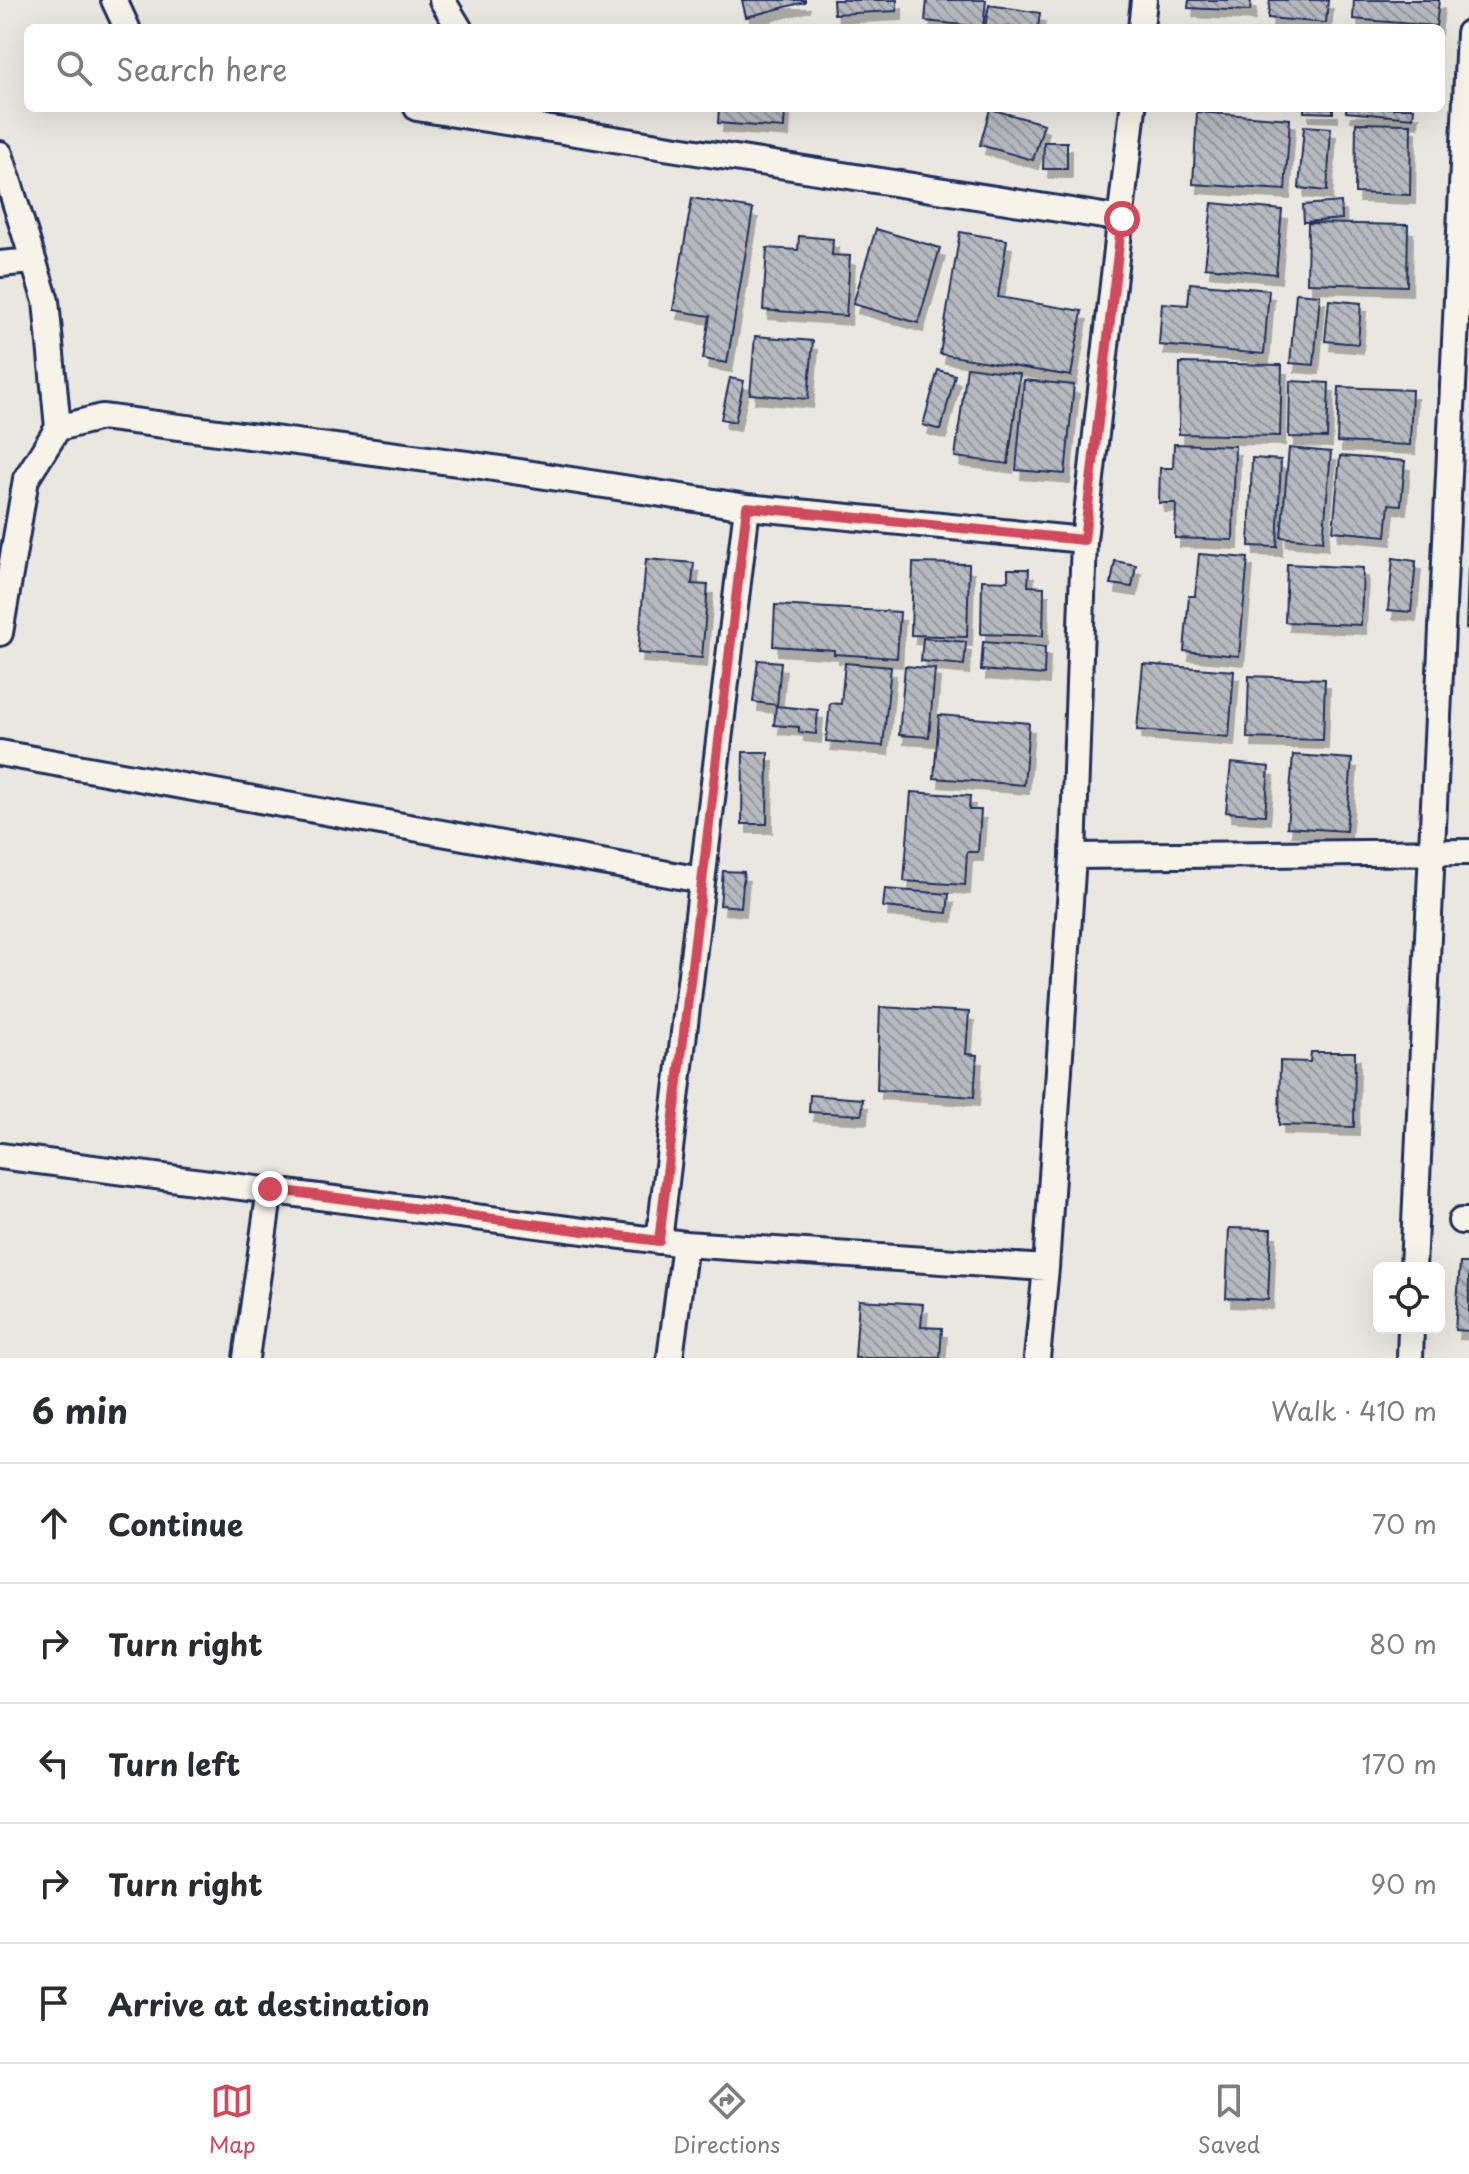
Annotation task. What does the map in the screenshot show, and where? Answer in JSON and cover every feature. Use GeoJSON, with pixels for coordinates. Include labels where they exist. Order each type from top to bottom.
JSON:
{"type":"FeatureCollection","features":[{"type":"Feature","properties":{"kind":"street"},"geometry":{"type":"LineString","coordinates":[[114,0],[125,24]]}},
{"type":"Feature","properties":{"kind":"street"},"geometry":{"type":"LineString","coordinates":[[442,0],[457,24]]}},
{"type":"Feature","properties":{"kind":"street"},"geometry":{"type":"LineString","coordinates":[[1141,24],[1144,0]]}},
{"type":"Feature","properties":{"kind":"street"},"geometry":{"type":"LineString","coordinates":[[1413,1262],[1469,33]]}},
{"type":"Feature","properties":{"kind":"street"},"geometry":{"type":"LineString","coordinates":[[464,112],[510,116],[1122,219]]}},
{"type":"Feature","properties":{"kind":"street"},"geometry":{"type":"LineString","coordinates":[[1037,1358],[1046,1268],[1073,856],[1084,540],[1133,112]]}},
{"type":"Feature","properties":{"kind":"street"},"geometry":{"type":"LineString","coordinates":[[0,154],[46,301],[58,428],[26,479],[0,633]]}},
{"type":"Feature","properties":{"kind":"street"},"geometry":{"type":"LineString","coordinates":[[0,264],[32,261]]}},
{"type":"Feature","properties":{"kind":"street"},"geometry":{"type":"LineString","coordinates":[[58,428],[102,417],[474,465],[747,507],[1084,540]]}},
{"type":"Feature","properties":{"kind":"street"},"geometry":{"type":"LineString","coordinates":[[659,1241],[747,507]]}},
{"type":"Feature","properties":{"kind":"street"},"geometry":{"type":"LineString","coordinates":[[0,753],[701,880]]}},
{"type":"Feature","properties":{"kind":"street"},"geometry":{"type":"LineString","coordinates":[[1073,856],[1469,852]]}},
{"type":"Feature","properties":{"kind":"street"},"geometry":{"type":"LineString","coordinates":[[0,1156],[685,1244],[1046,1268]]}},
{"type":"Feature","properties":{"kind":"street"},"geometry":{"type":"LineString","coordinates":[[246,1358],[270,1189]]}},
{"type":"Feature","properties":{"kind":"street"},"geometry":{"type":"LineString","coordinates":[[670,1358],[685,1244]]}},
{"type":"Feature","properties":{"kind":"street"},"geometry":{"type":"LineString","coordinates":[[1410,1358],[1411,1334]]}},
{"type":"Feature","properties":{"kind":"building"},"geometry":{"type":"Polygon","coordinates":[[[742,0],[805,0],[805,2],[746,17],[742,0]]]}},
{"type":"Feature","properties":{"kind":"building"},"geometry":{"type":"Polygon","coordinates":[[[833,0],[897,0],[897,11],[834,14],[833,0]]]}},
{"type":"Feature","properties":{"kind":"building"},"geometry":{"type":"Polygon","coordinates":[[[927,0],[986,0],[983,24],[925,21],[927,0]]]}},
{"type":"Feature","properties":{"kind":"building"},"geometry":{"type":"Polygon","coordinates":[[[1189,0],[1251,0],[1250,11],[1188,8],[1189,0]]]}},
{"type":"Feature","properties":{"kind":"building"},"geometry":{"type":"Polygon","coordinates":[[[1270,0],[1328,0],[1326,23],[1268,18],[1270,0]]]}},
{"type":"Feature","properties":{"kind":"building"},"geometry":{"type":"Polygon","coordinates":[[[1354,0],[1439,0],[1436,24],[1353,19],[1354,0]]]}},
{"type":"Feature","properties":{"kind":"building"},"geometry":{"type":"Polygon","coordinates":[[[989,5],[1040,13],[1039,24],[986,24],[989,5]]]}},
{"type":"Feature","properties":{"kind":"building"},"geometry":{"type":"Polygon","coordinates":[[[719,112],[785,112],[784,128],[718,123],[719,112]]]}},
{"type":"Feature","properties":{"kind":"building"},"geometry":{"type":"Polygon","coordinates":[[[989,112],[1001,112],[1044,124],[1033,160],[980,145],[989,112]]]}},
{"type":"Feature","properties":{"kind":"building"},"geometry":{"type":"Polygon","coordinates":[[[1197,112],[1290,119],[1285,190],[1193,184],[1197,112]]]}},
{"type":"Feature","properties":{"kind":"building"},"geometry":{"type":"Polygon","coordinates":[[[1346,112],[1414,112],[1413,118],[1346,112]]]}},
{"type":"Feature","properties":{"kind":"building"},"geometry":{"type":"Polygon","coordinates":[[[1356,123],[1411,124],[1410,195],[1355,193],[1356,123]]]}},
{"type":"Feature","properties":{"kind":"building"},"geometry":{"type":"Polygon","coordinates":[[[1304,126],[1331,128],[1327,191],[1299,188],[1304,126]]]}},
{"type":"Feature","properties":{"kind":"building"},"geometry":{"type":"Polygon","coordinates":[[[1044,142],[1067,142],[1067,169],[1043,169],[1044,142]]]}},
{"type":"Feature","properties":{"kind":"building"},"geometry":{"type":"Polygon","coordinates":[[[692,198],[753,209],[727,363],[703,359],[710,316],[673,310],[692,198]]]}},
{"type":"Feature","properties":{"kind":"building"},"geometry":{"type":"Polygon","coordinates":[[[1341,202],[1342,219],[1304,222],[1303,205],[1341,202]]]}},
{"type":"Feature","properties":{"kind":"building"},"geometry":{"type":"Polygon","coordinates":[[[1212,203],[1282,210],[1276,274],[1205,267],[1212,203]]]}},
{"type":"Feature","properties":{"kind":"building"},"geometry":{"type":"Polygon","coordinates":[[[1308,223],[1408,225],[1407,286],[1307,283],[1308,223]]]}},
{"type":"Feature","properties":{"kind":"building"},"geometry":{"type":"Polygon","coordinates":[[[876,229],[940,248],[918,323],[853,304],[876,229]]]}},
{"type":"Feature","properties":{"kind":"building"},"geometry":{"type":"Polygon","coordinates":[[[960,232],[1007,240],[998,297],[1082,311],[1071,376],[940,354],[960,232]]]}},
{"type":"Feature","properties":{"kind":"building"},"geometry":{"type":"Polygon","coordinates":[[[799,236],[833,239],[832,255],[850,256],[846,316],[763,310],[767,248],[798,250],[799,236]]]}},
{"type":"Feature","properties":{"kind":"building"},"geometry":{"type":"Polygon","coordinates":[[[1190,283],[1269,290],[1264,354],[1159,345],[1162,303],[1188,305],[1190,283]]]}},
{"type":"Feature","properties":{"kind":"building"},"geometry":{"type":"Polygon","coordinates":[[[1296,293],[1320,295],[1314,365],[1290,363],[1296,293]]]}},
{"type":"Feature","properties":{"kind":"building"},"geometry":{"type":"Polygon","coordinates":[[[1329,300],[1361,303],[1358,344],[1325,341],[1329,300]]]}},
{"type":"Feature","properties":{"kind":"building"},"geometry":{"type":"Polygon","coordinates":[[[755,336],[813,341],[808,399],[750,394],[755,336]]]}},
{"type":"Feature","properties":{"kind":"building"},"geometry":{"type":"Polygon","coordinates":[[[1180,363],[1282,365],[1280,436],[1179,434],[1180,363]]]}},
{"type":"Feature","properties":{"kind":"building"},"geometry":{"type":"Polygon","coordinates":[[[967,367],[1020,374],[1008,464],[955,457],[967,367]]]}},
{"type":"Feature","properties":{"kind":"building"},"geometry":{"type":"Polygon","coordinates":[[[938,370],[955,375],[941,430],[923,425],[938,370]]]}},
{"type":"Feature","properties":{"kind":"building"},"geometry":{"type":"Polygon","coordinates":[[[730,378],[744,381],[735,422],[721,419],[730,378]]]}},
{"type":"Feature","properties":{"kind":"building"},"geometry":{"type":"Polygon","coordinates":[[[1024,380],[1074,385],[1065,474],[1016,470],[1024,380]]]}},
{"type":"Feature","properties":{"kind":"building"},"geometry":{"type":"Polygon","coordinates":[[[1290,381],[1329,383],[1327,438],[1289,437],[1290,381]]]}},
{"type":"Feature","properties":{"kind":"building"},"geometry":{"type":"Polygon","coordinates":[[[1339,387],[1412,390],[1410,445],[1337,442],[1339,387]]]}},
{"type":"Feature","properties":{"kind":"building"},"geometry":{"type":"Polygon","coordinates":[[[1174,444],[1235,446],[1233,540],[1175,538],[1176,503],[1159,503],[1160,468],[1173,468],[1174,444]]]}},
{"type":"Feature","properties":{"kind":"building"},"geometry":{"type":"Polygon","coordinates":[[[1289,448],[1331,452],[1323,541],[1281,537],[1289,448]]]}},
{"type":"Feature","properties":{"kind":"building"},"geometry":{"type":"Polygon","coordinates":[[[1340,456],[1405,461],[1401,505],[1389,504],[1386,536],[1333,531],[1340,456]]]}},
{"type":"Feature","properties":{"kind":"building"},"geometry":{"type":"Polygon","coordinates":[[[1252,458],[1281,460],[1277,547],[1249,546],[1252,458]]]}},
{"type":"Feature","properties":{"kind":"building"},"geometry":{"type":"Polygon","coordinates":[[[1199,554],[1248,558],[1239,656],[1184,651],[1189,596],[1195,596],[1199,554]]]}},
{"type":"Feature","properties":{"kind":"building"},"geometry":{"type":"Polygon","coordinates":[[[1393,558],[1416,561],[1411,612],[1388,610],[1393,558]]]}},
{"type":"Feature","properties":{"kind":"building"},"geometry":{"type":"Polygon","coordinates":[[[646,559],[694,563],[692,584],[708,585],[702,658],[638,653],[646,559]]]}},
{"type":"Feature","properties":{"kind":"building"},"geometry":{"type":"Polygon","coordinates":[[[1115,561],[1136,565],[1132,587],[1111,584],[1115,561]]]}},
{"type":"Feature","properties":{"kind":"building"},"geometry":{"type":"Polygon","coordinates":[[[913,563],[969,564],[967,637],[911,635],[913,563]]]}},
{"type":"Feature","properties":{"kind":"building"},"geometry":{"type":"Polygon","coordinates":[[[1287,564],[1363,568],[1361,625],[1285,622],[1287,564]]]}},
{"type":"Feature","properties":{"kind":"building"},"geometry":{"type":"Polygon","coordinates":[[[1469,568],[1469,630],[1466,629],[1469,568]]]}},
{"type":"Feature","properties":{"kind":"building"},"geometry":{"type":"Polygon","coordinates":[[[1008,569],[1029,569],[1028,586],[1044,587],[1043,636],[981,634],[982,580],[1008,581],[1008,569]]]}},
{"type":"Feature","properties":{"kind":"building"},"geometry":{"type":"Polygon","coordinates":[[[775,605],[900,612],[897,658],[773,646],[775,605]]]}},
{"type":"Feature","properties":{"kind":"building"},"geometry":{"type":"Polygon","coordinates":[[[923,638],[966,642],[964,665],[921,661],[923,638]]]}},
{"type":"Feature","properties":{"kind":"building"},"geometry":{"type":"Polygon","coordinates":[[[983,642],[1045,647],[1044,675],[981,670],[983,642]]]}},
{"type":"Feature","properties":{"kind":"building"},"geometry":{"type":"Polygon","coordinates":[[[758,660],[781,662],[777,705],[753,702],[758,660]]]}},
{"type":"Feature","properties":{"kind":"building"},"geometry":{"type":"Polygon","coordinates":[[[845,663],[891,667],[883,746],[826,741],[830,703],[841,704],[845,663]]]}},
{"type":"Feature","properties":{"kind":"building"},"geometry":{"type":"Polygon","coordinates":[[[1143,664],[1234,671],[1229,737],[1137,730],[1143,664]]]}},
{"type":"Feature","properties":{"kind":"building"},"geometry":{"type":"Polygon","coordinates":[[[905,666],[935,669],[929,737],[899,735],[905,666]]]}},
{"type":"Feature","properties":{"kind":"building"},"geometry":{"type":"Polygon","coordinates":[[[1249,676],[1325,679],[1323,740],[1247,738],[1249,676]]]}},
{"type":"Feature","properties":{"kind":"building"},"geometry":{"type":"Polygon","coordinates":[[[776,706],[818,710],[816,734],[799,732],[799,727],[774,725],[776,706]]]}},
{"type":"Feature","properties":{"kind":"building"},"geometry":{"type":"Polygon","coordinates":[[[939,715],[1029,723],[1024,785],[934,778],[939,715]]]}},
{"type":"Feature","properties":{"kind":"building"},"geometry":{"type":"Polygon","coordinates":[[[743,752],[768,752],[767,824],[742,824],[743,752]]]}},
{"type":"Feature","properties":{"kind":"building"},"geometry":{"type":"Polygon","coordinates":[[[1293,755],[1352,759],[1346,831],[1287,827],[1293,755]]]}},
{"type":"Feature","properties":{"kind":"building"},"geometry":{"type":"Polygon","coordinates":[[[1231,763],[1269,767],[1265,815],[1226,812],[1231,763]]]}},
{"type":"Feature","properties":{"kind":"building"},"geometry":{"type":"Polygon","coordinates":[[[911,792],[970,796],[969,810],[981,810],[978,852],[967,852],[965,885],[904,881],[911,792]]]}},
{"type":"Feature","properties":{"kind":"building"},"geometry":{"type":"Polygon","coordinates":[[[723,871],[744,872],[741,907],[720,905],[723,871]]]}},
{"type":"Feature","properties":{"kind":"building"},"geometry":{"type":"Polygon","coordinates":[[[885,889],[949,894],[947,913],[883,907],[885,889]]]}},
{"type":"Feature","properties":{"kind":"building"},"geometry":{"type":"Polygon","coordinates":[[[880,1007],[969,1012],[966,1054],[977,1055],[974,1097],[877,1090],[880,1007]]]}},
{"type":"Feature","properties":{"kind":"building"},"geometry":{"type":"Polygon","coordinates":[[[1311,1052],[1355,1052],[1354,1127],[1279,1125],[1280,1061],[1310,1062],[1311,1052]]]}},
{"type":"Feature","properties":{"kind":"building"},"geometry":{"type":"Polygon","coordinates":[[[810,1095],[863,1099],[862,1115],[809,1112],[810,1095]]]}},
{"type":"Feature","properties":{"kind":"building"},"geometry":{"type":"Polygon","coordinates":[[[1229,1228],[1271,1229],[1268,1300],[1226,1298],[1229,1228]]]}},
{"type":"Feature","properties":{"kind":"building"},"geometry":{"type":"Polygon","coordinates":[[[1460,1263],[1469,1263],[1469,1331],[1455,1330],[1460,1263]]]}},
{"type":"Feature","properties":{"kind":"building"},"geometry":{"type":"Polygon","coordinates":[[[859,1300],[923,1304],[921,1327],[942,1328],[940,1358],[855,1358],[859,1300]]]}},
{"type":"Feature","properties":{"kind":"route"},"geometry":{"type":"LineString","coordinates":[[270,1189],[659,1241],[747,507],[1084,540],[1122,219]]}}]}
